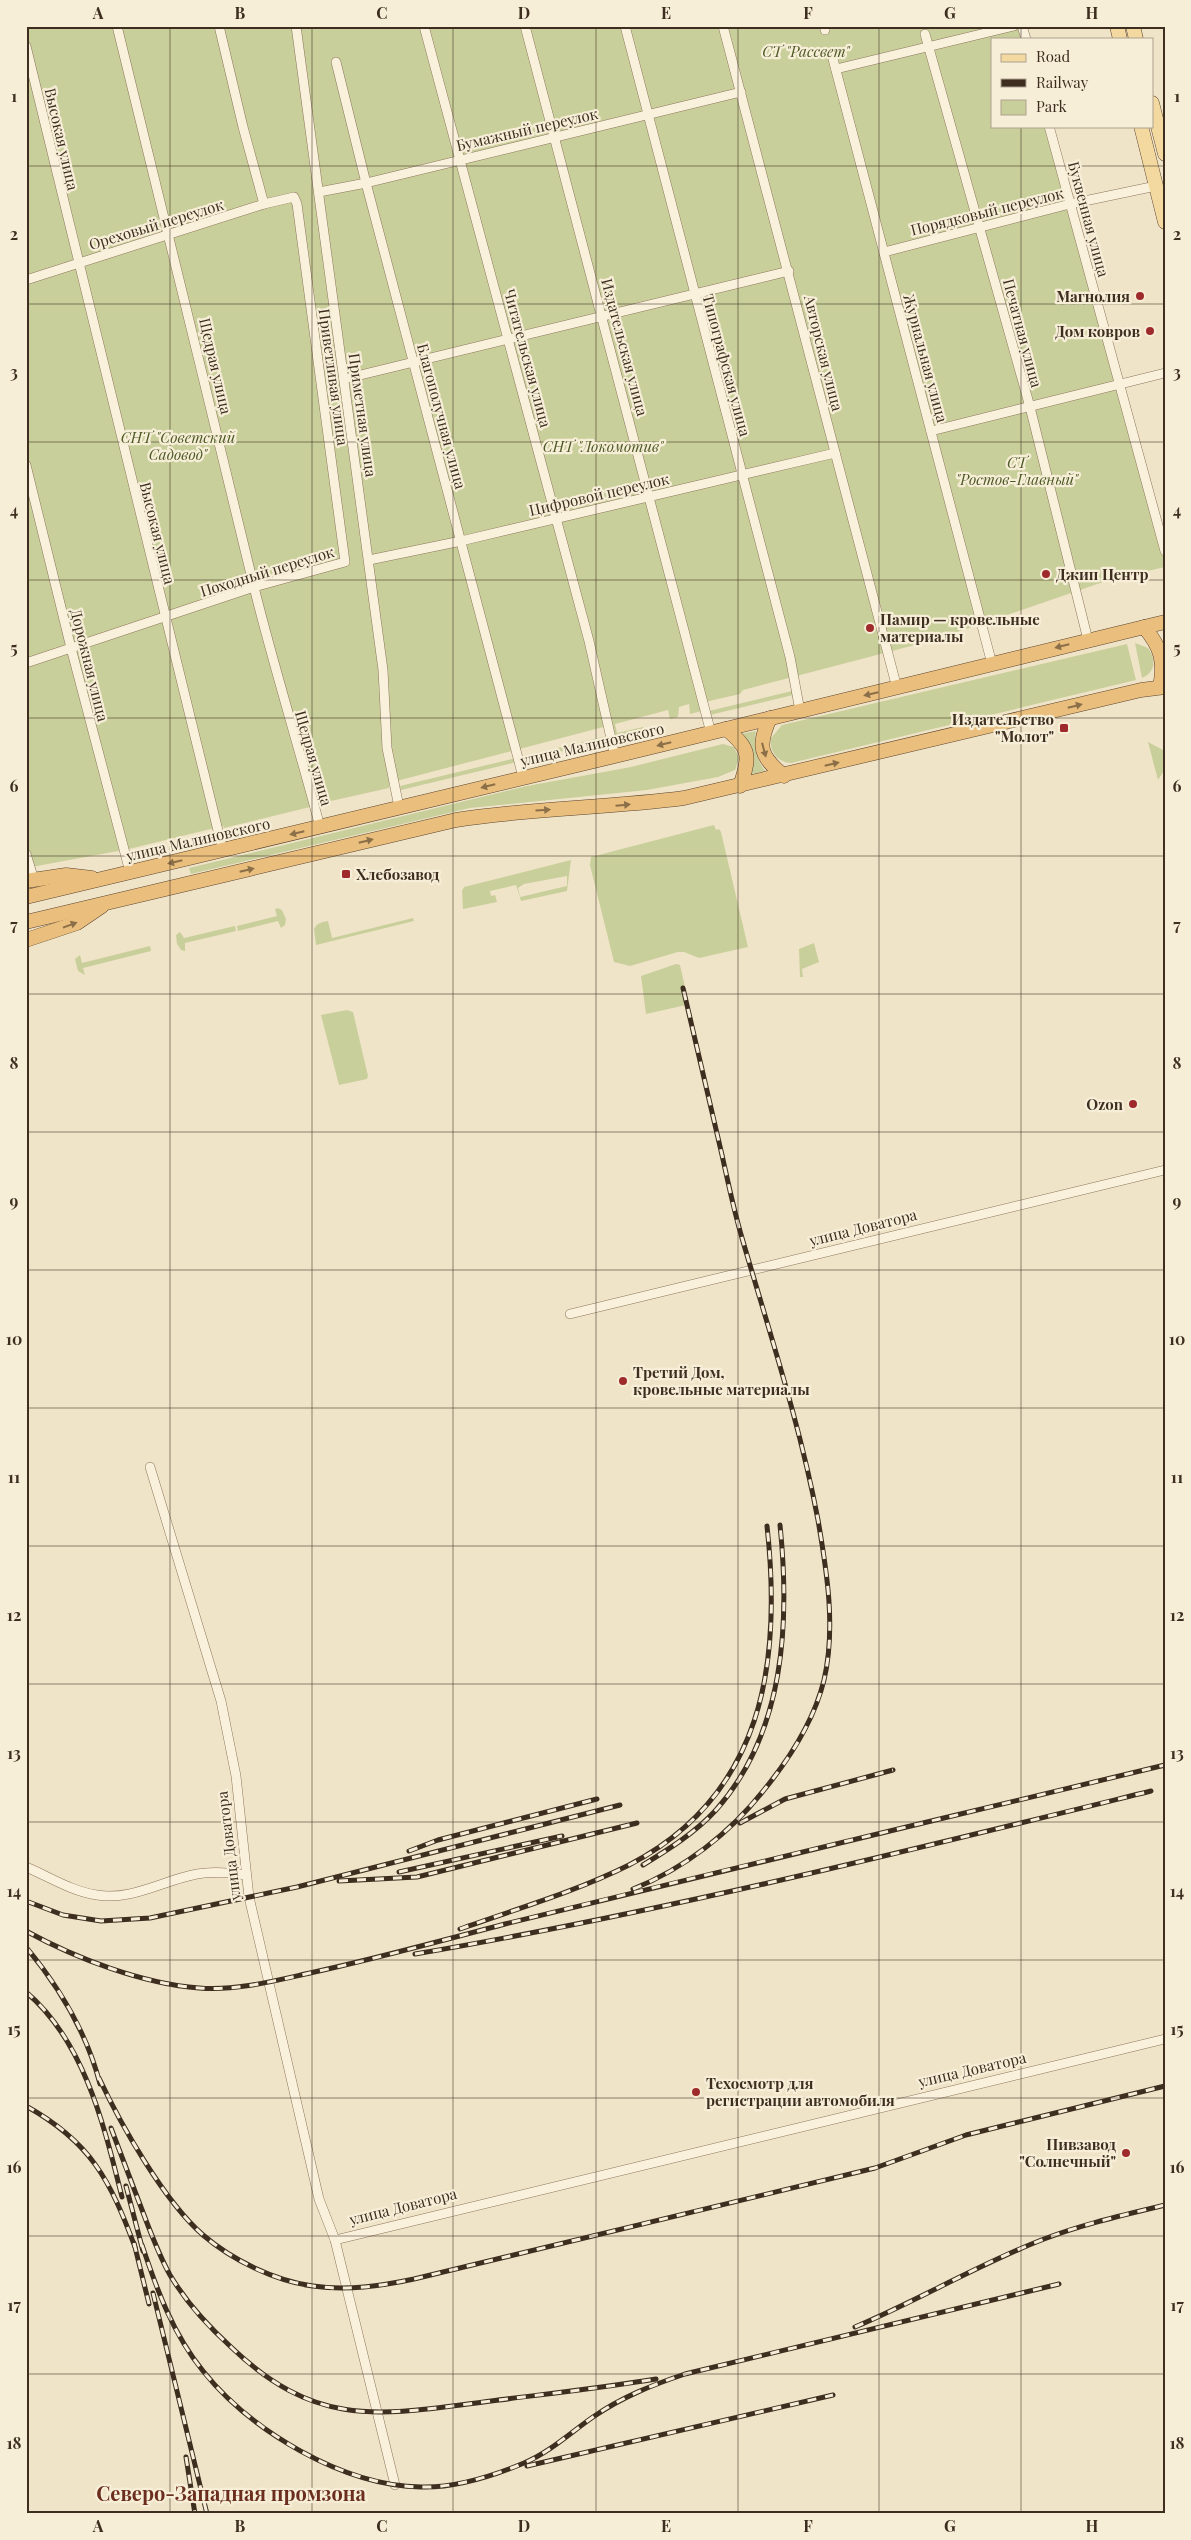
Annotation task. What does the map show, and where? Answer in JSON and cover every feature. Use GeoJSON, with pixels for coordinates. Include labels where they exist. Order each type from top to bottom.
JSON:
{"type":"FeatureCollection","features":[{"type":"Feature","properties":{"kind":"highway","name":"улица Малиновского"},"geometry":{"type":"LineString","coordinates":[[26,897],[223,851],[1165,622]]}},
{"type":"Feature","properties":{"kind":"highway"},"geometry":{"type":"LineString","coordinates":[[26,922],[456,820],[504,813],[658,801],[740,786],[1162,687],[1163,657],[1154,639],[1144,627]]}},
{"type":"Feature","properties":{"kind":"highway"},"geometry":{"type":"LineString","coordinates":[[770,718],[764,732],[762,749],[770,764],[784,776]]}},
{"type":"Feature","properties":{"kind":"highway"},"geometry":{"type":"LineString","coordinates":[[726,729],[742,743],[747,756],[747,767],[740,786]]}},
{"type":"Feature","properties":{"kind":"highway"},"geometry":{"type":"LineString","coordinates":[[30,880],[72,875],[102,879]]}},
{"type":"Feature","properties":{"kind":"highway"},"geometry":{"type":"LineString","coordinates":[[26,940],[77,923],[109,902]]}},
{"type":"Feature","properties":{"kind":"main road"},"geometry":{"type":"LineString","coordinates":[[1116,26],[1120,38]]}},
{"type":"Feature","properties":{"kind":"main road"},"geometry":{"type":"LineString","coordinates":[[1154,111],[1165,154]]}},
{"type":"Feature","properties":{"kind":"main road"},"geometry":{"type":"LineString","coordinates":[[1142,128],[1165,222]]}},
{"type":"Feature","properties":{"kind":"street","name":"Щедрая улица"},"geometry":{"type":"LineString","coordinates":[[117,26],[170,235],[254,587],[289,723],[320,827]]}},
{"type":"Feature","properties":{"kind":"street"},"geometry":{"type":"LineString","coordinates":[[219,26],[243,128],[264,204]]}},
{"type":"Feature","properties":{"kind":"street","name":"Приметная улица"},"geometry":{"type":"LineString","coordinates":[[296,26],[383,670],[387,748],[399,807]]}},
{"type":"Feature","properties":{"kind":"street","name":"Читательская улица"},"geometry":{"type":"LineString","coordinates":[[424,26],[589,641],[615,756]]}},
{"type":"Feature","properties":{"kind":"street","name":"Издательская улица"},"geometry":{"type":"LineString","coordinates":[[525,26],[711,733]]}},
{"type":"Feature","properties":{"kind":"street","name":"Типографская улица"},"geometry":{"type":"LineString","coordinates":[[625,26],[790,657],[800,711]]}},
{"type":"Feature","properties":{"kind":"street","name":"Авторская улица"},"geometry":{"type":"LineString","coordinates":[[724,26],[897,688]]}},
{"type":"Feature","properties":{"kind":"street"},"geometry":{"type":"LineString","coordinates":[[836,69],[1014,26]]}},
{"type":"Feature","properties":{"kind":"street"},"geometry":{"type":"LineString","coordinates":[[1022,26],[1026,38]]}},
{"type":"Feature","properties":{"kind":"street","name":"Печатная улица"},"geometry":{"type":"LineString","coordinates":[[926,34],[928,47],[1030,408],[1088,640]]}},
{"type":"Feature","properties":{"kind":"street","name":"Высокая улица"},"geometry":{"type":"LineString","coordinates":[[26,46],[164,617],[223,851]]}},
{"type":"Feature","properties":{"kind":"street","name":"Журнальная улица"},"geometry":{"type":"LineString","coordinates":[[833,59],[992,664]]}},
{"type":"Feature","properties":{"kind":"street","name":"Благополучная улица"},"geometry":{"type":"LineString","coordinates":[[336,62],[413,362],[524,777]]}},
{"type":"Feature","properties":{"kind":"street","name":"Бумажный переулок"},"geometry":{"type":"LineString","coordinates":[[319,192],[366,183],[740,92]]}},
{"type":"Feature","properties":{"kind":"street","name":"Буквенная улица"},"geometry":{"type":"LineString","coordinates":[[1050,128],[1165,552]]}},
{"type":"Feature","properties":{"kind":"street","name":"Порядковый переулок"},"geometry":{"type":"LineString","coordinates":[[884,252],[1070,204],[1156,186]]}},
{"type":"Feature","properties":{"kind":"street","name":"Ореховый переулок"},"geometry":{"type":"LineString","coordinates":[[26,280],[264,204],[294,197]]}},
{"type":"Feature","properties":{"kind":"street","name":"Приветливая улица"},"geometry":{"type":"LineString","coordinates":[[294,197],[297,204],[345,562]]}},
{"type":"Feature","properties":{"kind":"street"},"geometry":{"type":"LineString","coordinates":[[344,379],[789,271]]}},
{"type":"Feature","properties":{"kind":"street"},"geometry":{"type":"LineString","coordinates":[[931,432],[1165,373]]}},
{"type":"Feature","properties":{"kind":"street","name":"Цифровой переулок"},"geometry":{"type":"LineString","coordinates":[[369,560],[461,541],[835,453]]}},
{"type":"Feature","properties":{"kind":"street","name":"Дорожная улица"},"geometry":{"type":"LineString","coordinates":[[26,465],[71,648],[130,872]]}},
{"type":"Feature","properties":{"kind":"street","name":"Походный переулок"},"geometry":{"type":"LineString","coordinates":[[26,663],[254,587],[345,562]]}},
{"type":"Feature","properties":{"kind":"street"},"geometry":{"type":"LineString","coordinates":[[26,854],[30,880]]}},
{"type":"Feature","properties":{"kind":"street","name":"улица Доватора"},"geometry":{"type":"LineString","coordinates":[[570,1314],[1165,1170]]}},
{"type":"Feature","properties":{"kind":"street","name":"улица Доватора"},"geometry":{"type":"LineString","coordinates":[[150,1467],[221,1701],[236,1776],[246,1875],[252,1906],[319,2199],[335,2240],[1165,2039]]}},
{"type":"Feature","properties":{"kind":"street"},"geometry":{"type":"LineString","coordinates":[[26,1867],[96,1895],[112,1896],[127,1895],[198,1874],[217,1872],[246,1875]]}},
{"type":"Feature","properties":{"kind":"street"},"geometry":{"type":"LineString","coordinates":[[335,2240],[395,2485]]}},
{"type":"Feature","properties":{"kind":"green space"},"geometry":{"type":"Polygon","coordinates":[[[26,26],[1024,26],[1028,38],[991,38],[991,128],[1053,128],[1165,541],[1165,567],[1109,580],[934,640],[743,690],[740,694],[705,702],[702,711],[690,714],[689,704],[679,707],[678,717],[670,719],[668,710],[615,724],[617,733],[643,727],[644,731],[614,738],[611,725],[389,783],[389,788],[322,803],[321,800],[310,803],[310,807],[129,849],[26,868],[26,26]]]}},
{"type":"Feature","properties":{"kind":"green space"},"geometry":{"type":"Polygon","coordinates":[[[1135,643],[1148,648],[1153,661],[1152,669],[1142,678],[1135,643]]]}},
{"type":"Feature","properties":{"kind":"green space"},"geometry":{"type":"Polygon","coordinates":[[[1127,644],[1136,680],[791,763],[778,758],[771,747],[771,738],[782,725],[1127,644]]]}},
{"type":"Feature","properties":{"kind":"green space"},"geometry":{"type":"Polygon","coordinates":[[[792,691],[793,695],[710,715],[709,711],[792,691]]]}},
{"type":"Feature","properties":{"kind":"green space"},"geometry":{"type":"Polygon","coordinates":[[[756,731],[756,752],[759,762],[765,771],[749,775],[741,734],[756,731]]]}},
{"type":"Feature","properties":{"kind":"green space"},"geometry":{"type":"Polygon","coordinates":[[[607,736],[609,740],[525,760],[524,756],[607,736]]]}},
{"type":"Feature","properties":{"kind":"green space"},"geometry":{"type":"Polygon","coordinates":[[[1148,742],[1165,751],[1165,769],[1158,780],[1148,742]]]}},
{"type":"Feature","properties":{"kind":"green space"},"geometry":{"type":"Polygon","coordinates":[[[723,744],[734,747],[739,758],[735,770],[718,777],[647,790],[470,808],[191,874],[189,868],[527,786],[631,767],[723,744]]]}},
{"type":"Feature","properties":{"kind":"green space"},"geometry":{"type":"Polygon","coordinates":[[[516,758],[517,762],[401,790],[400,786],[516,758]]]}},
{"type":"Feature","properties":{"kind":"green space"},"geometry":{"type":"Polygon","coordinates":[[[714,825],[716,830],[719,829],[721,832],[748,947],[699,958],[684,952],[678,952],[630,966],[614,962],[590,865],[591,857],[714,825]]]}},
{"type":"Feature","properties":{"kind":"green space"},"geometry":{"type":"Polygon","coordinates":[[[571,860],[567,891],[521,901],[516,885],[490,891],[491,896],[495,895],[497,902],[463,909],[462,891],[464,887],[571,860]],[[567,876],[524,884],[518,888],[520,897],[567,886],[567,876]]]}},
{"type":"Feature","properties":{"kind":"green space"},"geometry":{"type":"Polygon","coordinates":[[[275,909],[282,910],[286,919],[285,925],[281,928],[278,921],[238,931],[237,926],[277,916],[275,909]]]}},
{"type":"Feature","properties":{"kind":"green space"},"geometry":{"type":"Polygon","coordinates":[[[413,918],[414,921],[316,945],[314,929],[318,924],[324,922],[328,921],[332,938],[413,918]]]}},
{"type":"Feature","properties":{"kind":"green space"},"geometry":{"type":"Polygon","coordinates":[[[235,926],[236,931],[185,943],[185,951],[181,950],[177,944],[176,935],[180,932],[184,938],[235,926]]]}},
{"type":"Feature","properties":{"kind":"green space"},"geometry":{"type":"Polygon","coordinates":[[[814,943],[819,962],[802,969],[803,977],[800,977],[799,949],[814,943]]]}},
{"type":"Feature","properties":{"kind":"green space"},"geometry":{"type":"Polygon","coordinates":[[[150,946],[151,951],[83,968],[85,975],[78,971],[75,959],[80,955],[82,963],[150,946]]]}},
{"type":"Feature","properties":{"kind":"green space"},"geometry":{"type":"Polygon","coordinates":[[[676,964],[680,965],[685,987],[682,987],[686,1005],[646,1014],[641,976],[676,964]]]}},
{"type":"Feature","properties":{"kind":"green space"},"geometry":{"type":"Polygon","coordinates":[[[347,1010],[353,1012],[368,1076],[367,1079],[339,1085],[321,1015],[347,1010]]]}},
{"type":"Feature","properties":{"kind":"railway"},"geometry":{"type":"LineString","coordinates":[[633,1889],[652,1881],[688,1860],[721,1835],[751,1806],[783,1765],[800,1738],[820,1695],[828,1660],[829,1600],[811,1484],[783,1378],[736,1217],[683,988]]}},
{"type":"Feature","properties":{"kind":"railway"},"geometry":{"type":"LineString","coordinates":[[643,1865],[691,1833],[716,1810],[739,1779],[757,1746],[769,1711],[778,1675],[782,1638],[784,1600],[780,1525]]}},
{"type":"Feature","properties":{"kind":"railway"},"geometry":{"type":"LineString","coordinates":[[460,1929],[567,1892],[629,1865],[674,1836],[710,1802],[736,1763],[754,1721],[766,1675],[771,1627],[771,1577],[767,1526]]}},
{"type":"Feature","properties":{"kind":"railway"},"geometry":{"type":"LineString","coordinates":[[26,1931],[88,1960],[155,1981],[177,1986],[213,1989],[255,1985],[359,1962],[505,1924],[1165,1765]]}},
{"type":"Feature","properties":{"kind":"railway"},"geometry":{"type":"LineString","coordinates":[[740,1823],[785,1799],[893,1770]]}},
{"type":"Feature","properties":{"kind":"railway"},"geometry":{"type":"LineString","coordinates":[[415,1954],[693,1900],[876,1858],[1151,1791]]}},
{"type":"Feature","properties":{"kind":"railway"},"geometry":{"type":"LineString","coordinates":[[409,1851],[438,1840],[597,1799]]}},
{"type":"Feature","properties":{"kind":"railway"},"geometry":{"type":"LineString","coordinates":[[26,1901],[63,1915],[101,1921],[150,1918],[297,1887],[620,1805]]}},
{"type":"Feature","properties":{"kind":"railway"},"geometry":{"type":"LineString","coordinates":[[339,1881],[417,1877],[637,1823]]}},
{"type":"Feature","properties":{"kind":"railway"},"geometry":{"type":"LineString","coordinates":[[399,1872],[562,1836]]}},
{"type":"Feature","properties":{"kind":"railway"},"geometry":{"type":"LineString","coordinates":[[26,1947],[50,1979],[71,2012],[88,2047],[100,2084]]}},
{"type":"Feature","properties":{"kind":"railway"},"geometry":{"type":"LineString","coordinates":[[26,1992],[46,2012],[78,2060],[108,2142],[122,2197]]}},
{"type":"Feature","properties":{"kind":"railway"},"geometry":{"type":"LineString","coordinates":[[99,2078],[119,2118],[159,2183],[173,2203],[203,2235],[227,2253],[269,2274],[313,2286],[338,2288],[377,2286],[414,2279],[875,2168],[966,2135],[1165,2086]]}},
{"type":"Feature","properties":{"kind":"railway"},"geometry":{"type":"LineString","coordinates":[[26,2106],[67,2134],[96,2165],[117,2202],[135,2247]]}},
{"type":"Feature","properties":{"kind":"railway"},"geometry":{"type":"LineString","coordinates":[[111,2128],[155,2243],[176,2285],[198,2313],[231,2347],[263,2374],[293,2392],[322,2404],[352,2410],[383,2412],[452,2406],[656,2379]]}},
{"type":"Feature","properties":{"kind":"railway"},"geometry":{"type":"LineString","coordinates":[[126,2186],[143,2251]]}},
{"type":"Feature","properties":{"kind":"railway"},"geometry":{"type":"LineString","coordinates":[[855,2327],[1044,2239],[1089,2224],[1165,2205]]}},
{"type":"Feature","properties":{"kind":"railway"},"geometry":{"type":"LineString","coordinates":[[134,2243],[149,2304]]}},
{"type":"Feature","properties":{"kind":"railway"},"geometry":{"type":"LineString","coordinates":[[142,2245],[174,2327],[192,2357],[223,2393],[246,2414],[273,2434],[330,2466],[361,2477],[391,2484],[421,2487],[447,2486],[473,2480],[524,2463],[551,2448],[615,2403],[649,2387],[685,2374],[1059,2284]]}},
{"type":"Feature","properties":{"kind":"railway"},"geometry":{"type":"LineString","coordinates":[[153,2293],[207,2514]]}},
{"type":"Feature","properties":{"kind":"railway"},"geometry":{"type":"LineString","coordinates":[[527,2466],[833,2395]]}},
{"type":"Feature","properties":{"kind":"railway"},"geometry":{"type":"LineString","coordinates":[[186,2457],[195,2514]]}},
{"type":"Feature","properties":{"kind":"place","name":"Магнолия"},"geometry":{"type":"Point","coordinates":[1140,296]}},
{"type":"Feature","properties":{"kind":"place","name":"Дом ковров"},"geometry":{"type":"Point","coordinates":[1150,331]}},
{"type":"Feature","properties":{"kind":"place","name":"Джип Центр"},"geometry":{"type":"Point","coordinates":[1046,574]}},
{"type":"Feature","properties":{"kind":"place","name":"Памир — кровельные материалы"},"geometry":{"type":"Point","coordinates":[870,628]}},
{"type":"Feature","properties":{"kind":"place","name":"Издательство \"Молот\""},"geometry":{"type":"Point","coordinates":[1064,728]}},
{"type":"Feature","properties":{"kind":"place","name":"Хлебозавод"},"geometry":{"type":"Point","coordinates":[346,874]}},
{"type":"Feature","properties":{"kind":"place","name":"Ozon"},"geometry":{"type":"Point","coordinates":[1133,1104]}},
{"type":"Feature","properties":{"kind":"place","name":"Третий Дом, кровельные материалы"},"geometry":{"type":"Point","coordinates":[623,1381]}},
{"type":"Feature","properties":{"kind":"place","name":"Техосмотр для регистрации автомобиля"},"geometry":{"type":"Point","coordinates":[696,2092]}},
{"type":"Feature","properties":{"kind":"place","name":"Пивзавод \"Солнечный\""},"geometry":{"type":"Point","coordinates":[1126,2153]}},
{"type":"Feature","properties":{"kind":"district","name":"Северо-Западная промзона"},"geometry":{"type":"Point","coordinates":[231,2492]}},
{"type":"Feature","properties":{"kind":"park label","name":"СТ \"Рассвет\""},"geometry":{"type":"Point","coordinates":[806,51]}},
{"type":"Feature","properties":{"kind":"park label","name":"СНТ \"Советский Садовод\""},"geometry":{"type":"Point","coordinates":[178,446]}},
{"type":"Feature","properties":{"kind":"park label","name":"СНТ \"Локомотив\""},"geometry":{"type":"Point","coordinates":[603,446]}},
{"type":"Feature","properties":{"kind":"park label","name":"СТ \"Ростов-Главный\""},"geometry":{"type":"Point","coordinates":[1017,470]}}]}
